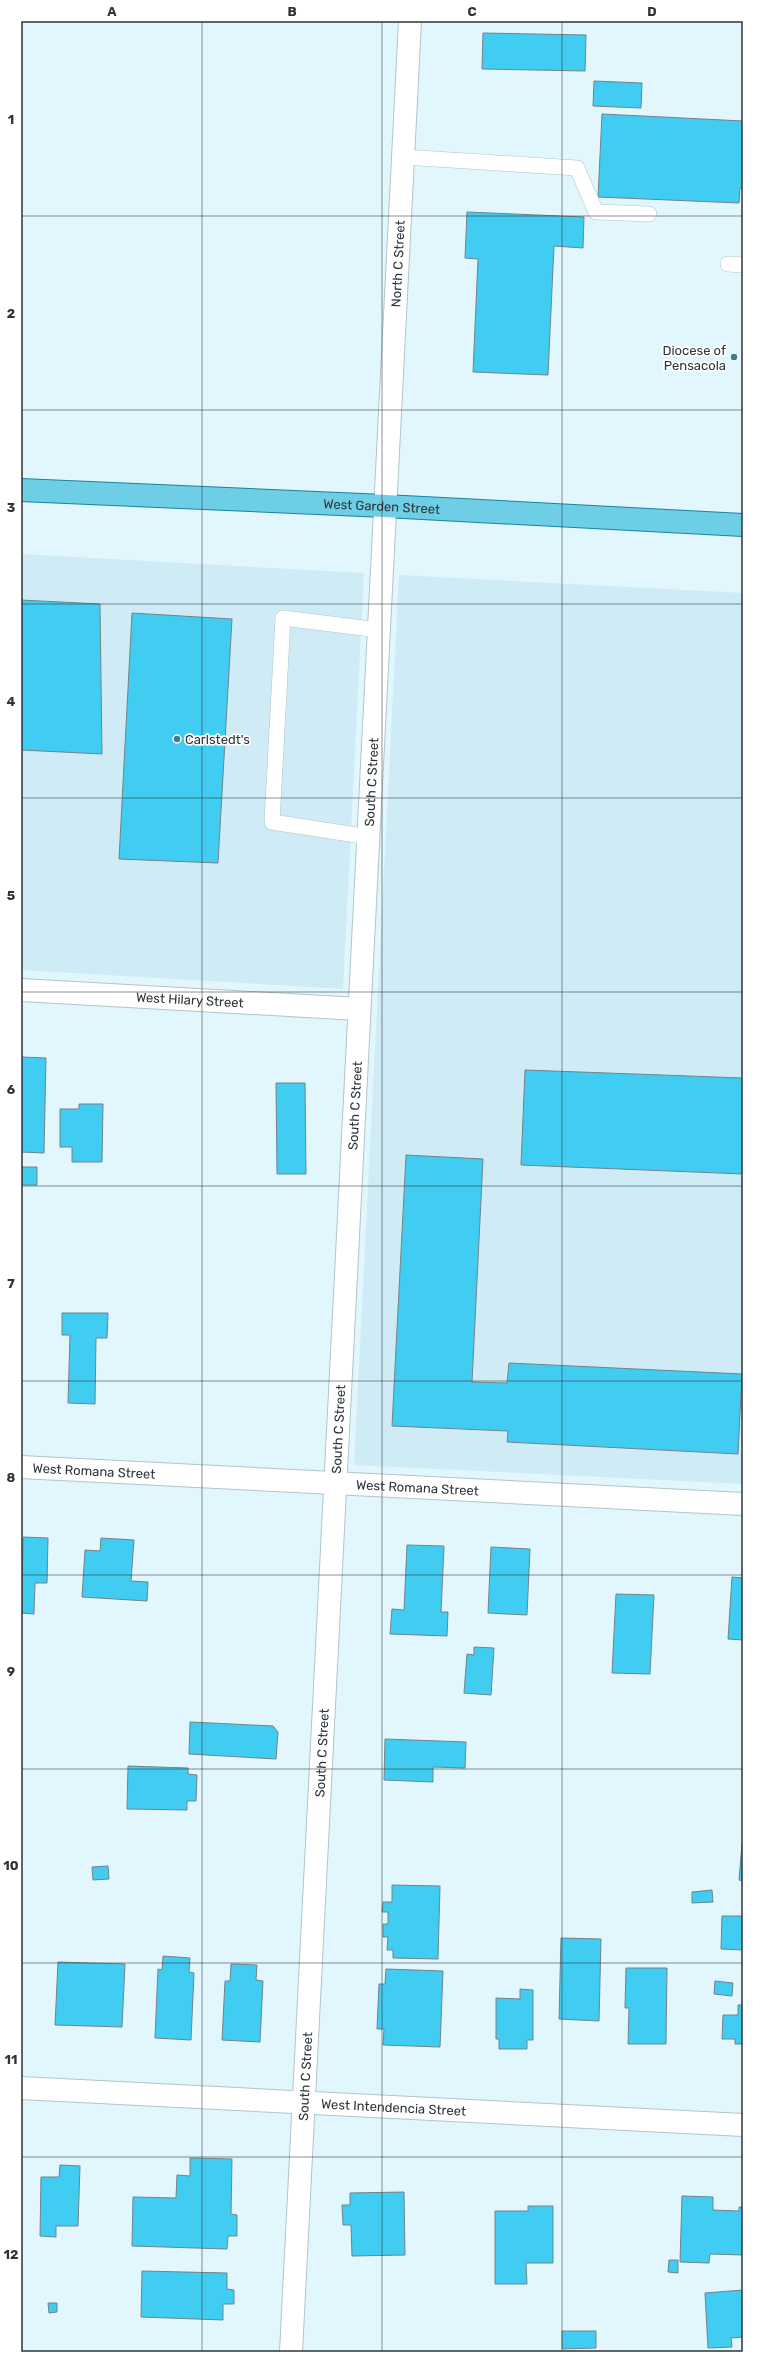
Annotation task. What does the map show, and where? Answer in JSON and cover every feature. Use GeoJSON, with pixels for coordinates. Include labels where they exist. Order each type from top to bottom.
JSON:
{"type":"FeatureCollection","features":[{"type":"Feature","properties":{"kind":"main road","name":"West Garden Street"},"geometry":{"type":"LineString","coordinates":[[21,490],[385,506],[743,525]]}},
{"type":"Feature","properties":{"kind":"street","name":"North C Street"},"geometry":{"type":"LineString","coordinates":[[385,506],[410,21]]}},
{"type":"Feature","properties":{"kind":"street","name":"South C Street"},"geometry":{"type":"LineString","coordinates":[[291,2352],[305,2102],[385,506]]}},
{"type":"Feature","properties":{"kind":"street","name":"West Hilary Street"},"geometry":{"type":"LineString","coordinates":[[21,990],[359,1009]]}},
{"type":"Feature","properties":{"kind":"street","name":"West Romana Street"},"geometry":{"type":"LineString","coordinates":[[21,1467],[743,1504]]}},
{"type":"Feature","properties":{"kind":"street","name":"West Intendencia Street"},"geometry":{"type":"LineString","coordinates":[[21,2088],[743,2125]]}},
{"type":"Feature","properties":{"kind":"lane"},"geometry":{"type":"LineString","coordinates":[[403,157],[577,168],[596,212],[649,214]]}},
{"type":"Feature","properties":{"kind":"lane"},"geometry":{"type":"LineString","coordinates":[[369,837],[272,822],[283,618],[379,630]]}},
{"type":"Feature","properties":{"kind":"shaded area"},"geometry":{"type":"Polygon","coordinates":[[[21,554],[364,573],[343,989],[21,970],[21,554]]]}},
{"type":"Feature","properties":{"kind":"shaded area"},"geometry":{"type":"Polygon","coordinates":[[[399,575],[743,593],[743,1484],[354,1465],[399,575]]]}},
{"type":"Feature","properties":{"kind":"building"},"geometry":{"type":"Polygon","coordinates":[[[483,33],[586,35],[585,71],[482,69],[483,33]]]}},
{"type":"Feature","properties":{"kind":"building"},"geometry":{"type":"Polygon","coordinates":[[[594,81],[642,83],[641,108],[593,106],[594,81]]]}},
{"type":"Feature","properties":{"kind":"building"},"geometry":{"type":"Polygon","coordinates":[[[602,114],[743,121],[743,188],[740,188],[739,203],[598,197],[602,114]]]}},
{"type":"Feature","properties":{"kind":"building"},"geometry":{"type":"Polygon","coordinates":[[[467,212],[584,217],[583,248],[554,246],[548,375],[473,372],[478,259],[465,258],[467,212]]]}},
{"type":"Feature","properties":{"kind":"building"},"geometry":{"type":"Polygon","coordinates":[[[21,600],[100,604],[102,754],[21,750],[21,600]]]}},
{"type":"Feature","properties":{"kind":"building"},"geometry":{"type":"Polygon","coordinates":[[[132,613],[232,619],[218,863],[119,859],[132,613]]]}},
{"type":"Feature","properties":{"kind":"building"},"geometry":{"type":"Polygon","coordinates":[[[21,1057],[46,1058],[44,1153],[21,1152],[21,1057]]]}},
{"type":"Feature","properties":{"kind":"building"},"geometry":{"type":"Polygon","coordinates":[[[525,1070],[743,1078],[743,1174],[521,1165],[525,1070]]]}},
{"type":"Feature","properties":{"kind":"building"},"geometry":{"type":"Polygon","coordinates":[[[276,1083],[305,1083],[306,1174],[277,1174],[276,1083]]]}},
{"type":"Feature","properties":{"kind":"building"},"geometry":{"type":"Polygon","coordinates":[[[79,1104],[103,1104],[102,1162],[72,1162],[72,1147],[60,1147],[60,1109],[79,1109],[79,1104]]]}},
{"type":"Feature","properties":{"kind":"building"},"geometry":{"type":"Polygon","coordinates":[[[406,1155],[483,1159],[472,1382],[507,1383],[509,1363],[742,1374],[738,1454],[507,1442],[508,1431],[392,1426],[406,1155]]]}},
{"type":"Feature","properties":{"kind":"building"},"geometry":{"type":"Polygon","coordinates":[[[22,1167],[37,1167],[37,1185],[22,1185],[22,1167]]]}},
{"type":"Feature","properties":{"kind":"building"},"geometry":{"type":"Polygon","coordinates":[[[62,1313],[108,1313],[107,1338],[96,1338],[95,1404],[68,1403],[70,1335],[62,1335],[62,1313]]]}},
{"type":"Feature","properties":{"kind":"building"},"geometry":{"type":"Polygon","coordinates":[[[23,1537],[48,1538],[47,1583],[35,1583],[34,1614],[22,1613],[23,1537]]]}},
{"type":"Feature","properties":{"kind":"building"},"geometry":{"type":"Polygon","coordinates":[[[101,1538],[134,1540],[131,1581],[148,1582],[147,1601],[82,1597],[85,1550],[100,1551],[101,1538]]]}},
{"type":"Feature","properties":{"kind":"building"},"geometry":{"type":"Polygon","coordinates":[[[407,1545],[444,1546],[441,1612],[448,1612],[447,1636],[390,1634],[392,1609],[404,1610],[407,1545]]]}},
{"type":"Feature","properties":{"kind":"building"},"geometry":{"type":"Polygon","coordinates":[[[491,1547],[530,1549],[527,1615],[488,1613],[491,1547]]]}},
{"type":"Feature","properties":{"kind":"building"},"geometry":{"type":"Polygon","coordinates":[[[732,1577],[743,1578],[743,1640],[728,1639],[732,1577]]]}},
{"type":"Feature","properties":{"kind":"building"},"geometry":{"type":"Polygon","coordinates":[[[616,1594],[654,1595],[650,1674],[612,1673],[616,1594]]]}},
{"type":"Feature","properties":{"kind":"building"},"geometry":{"type":"Polygon","coordinates":[[[474,1647],[494,1648],[491,1695],[464,1693],[467,1654],[474,1655],[474,1647]]]}},
{"type":"Feature","properties":{"kind":"building"},"geometry":{"type":"Polygon","coordinates":[[[190,1722],[273,1726],[278,1732],[276,1759],[189,1754],[190,1722]]]}},
{"type":"Feature","properties":{"kind":"building"},"geometry":{"type":"Polygon","coordinates":[[[385,1739],[466,1742],[465,1768],[433,1767],[433,1782],[384,1780],[385,1739]]]}},
{"type":"Feature","properties":{"kind":"building"},"geometry":{"type":"Polygon","coordinates":[[[128,1766],[188,1768],[188,1774],[197,1775],[196,1801],[187,1801],[187,1810],[127,1809],[128,1766]]]}},
{"type":"Feature","properties":{"kind":"building"},"geometry":{"type":"Polygon","coordinates":[[[743,1844],[743,1881],[739,1880],[743,1844]]]}},
{"type":"Feature","properties":{"kind":"building"},"geometry":{"type":"Polygon","coordinates":[[[108,1866],[109,1879],[93,1880],[92,1867],[108,1866]]]}},
{"type":"Feature","properties":{"kind":"building"},"geometry":{"type":"Polygon","coordinates":[[[392,1885],[440,1886],[438,1959],[393,1958],[393,1950],[387,1950],[388,1937],[383,1937],[383,1924],[388,1924],[388,1912],[382,1912],[383,1902],[392,1902],[392,1885]]]}},
{"type":"Feature","properties":{"kind":"building"},"geometry":{"type":"Polygon","coordinates":[[[712,1890],[713,1902],[692,1903],[692,1892],[712,1890]]]}},
{"type":"Feature","properties":{"kind":"building"},"geometry":{"type":"Polygon","coordinates":[[[722,1916],[743,1916],[743,1950],[721,1949],[722,1916]]]}},
{"type":"Feature","properties":{"kind":"building"},"geometry":{"type":"Polygon","coordinates":[[[561,1938],[601,1939],[599,2021],[559,2019],[561,1938]]]}},
{"type":"Feature","properties":{"kind":"building"},"geometry":{"type":"Polygon","coordinates":[[[163,1956],[190,1958],[189,1972],[194,1973],[191,2040],[155,2038],[158,1969],[162,1970],[163,1956]]]}},
{"type":"Feature","properties":{"kind":"building"},"geometry":{"type":"Polygon","coordinates":[[[58,1962],[125,1964],[122,2027],[55,2025],[58,1962]]]}},
{"type":"Feature","properties":{"kind":"building"},"geometry":{"type":"Polygon","coordinates":[[[231,1964],[257,1965],[256,1980],[263,1981],[260,2042],[222,2040],[225,1981],[230,1981],[231,1964]]]}},
{"type":"Feature","properties":{"kind":"building"},"geometry":{"type":"Polygon","coordinates":[[[626,1968],[667,1968],[666,2044],[628,2044],[629,2008],[625,2008],[626,1968]]]}},
{"type":"Feature","properties":{"kind":"building"},"geometry":{"type":"Polygon","coordinates":[[[386,1969],[443,1971],[440,2047],[383,2045],[384,2029],[377,2029],[379,1984],[385,1984],[386,1969]]]}},
{"type":"Feature","properties":{"kind":"building"},"geometry":{"type":"Polygon","coordinates":[[[715,1981],[733,1983],[732,1996],[714,1994],[715,1981]]]}},
{"type":"Feature","properties":{"kind":"building"},"geometry":{"type":"Polygon","coordinates":[[[520,1989],[533,1990],[533,2040],[527,2040],[527,2049],[499,2049],[499,2039],[496,2039],[496,1998],[520,1999],[520,1989]]]}},
{"type":"Feature","properties":{"kind":"building"},"geometry":{"type":"Polygon","coordinates":[[[738,2005],[743,2005],[743,2044],[735,2044],[735,2039],[722,2039],[723,2015],[738,2015],[738,2005]]]}},
{"type":"Feature","properties":{"kind":"building"},"geometry":{"type":"Polygon","coordinates":[[[190,2158],[232,2159],[231,2214],[237,2215],[237,2236],[228,2236],[227,2249],[132,2246],[133,2197],[176,2198],[177,2175],[190,2176],[190,2158]]]}},
{"type":"Feature","properties":{"kind":"building"},"geometry":{"type":"Polygon","coordinates":[[[60,2165],[80,2166],[78,2226],[56,2226],[56,2237],[40,2236],[41,2177],[59,2177],[60,2165]]]}},
{"type":"Feature","properties":{"kind":"building"},"geometry":{"type":"Polygon","coordinates":[[[404,2192],[405,2255],[352,2256],[351,2225],[343,2225],[342,2205],[350,2205],[350,2193],[404,2192]]]}},
{"type":"Feature","properties":{"kind":"building"},"geometry":{"type":"Polygon","coordinates":[[[682,2196],[713,2197],[713,2210],[739,2211],[739,2207],[743,2207],[743,2255],[710,2254],[709,2263],[680,2262],[682,2196]]]}},
{"type":"Feature","properties":{"kind":"building"},"geometry":{"type":"Polygon","coordinates":[[[528,2206],[553,2206],[553,2263],[526,2263],[527,2284],[495,2284],[495,2211],[528,2211],[528,2206]]]}},
{"type":"Feature","properties":{"kind":"building"},"geometry":{"type":"Polygon","coordinates":[[[669,2260],[678,2260],[678,2273],[668,2272],[669,2260]]]}},
{"type":"Feature","properties":{"kind":"building"},"geometry":{"type":"Polygon","coordinates":[[[142,2271],[227,2273],[227,2289],[234,2290],[234,2304],[223,2304],[223,2320],[141,2317],[142,2271]]]}},
{"type":"Feature","properties":{"kind":"building"},"geometry":{"type":"Polygon","coordinates":[[[743,2290],[743,2337],[731,2338],[732,2347],[708,2348],[705,2293],[743,2290]]]}},
{"type":"Feature","properties":{"kind":"building"},"geometry":{"type":"Polygon","coordinates":[[[48,2303],[57,2303],[57,2312],[49,2313],[48,2303]]]}},
{"type":"Feature","properties":{"kind":"building"},"geometry":{"type":"Polygon","coordinates":[[[562,2331],[596,2331],[596,2348],[562,2349],[562,2331]]]}},
{"type":"Feature","properties":{"kind":"place","name":"Diocese of Pensacola"},"geometry":{"type":"Point","coordinates":[734,357]}},
{"type":"Feature","properties":{"kind":"place","name":"Carlstedt's"},"geometry":{"type":"Point","coordinates":[177,739]}}]}
